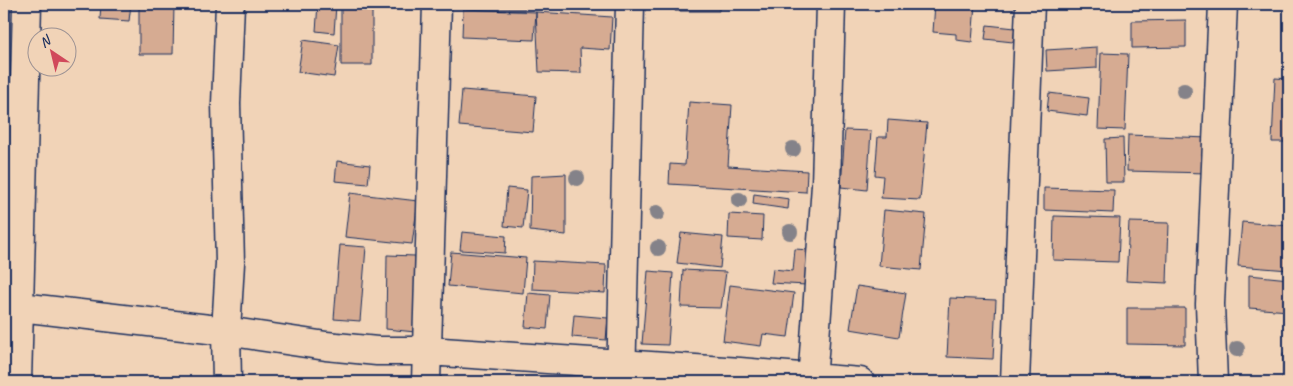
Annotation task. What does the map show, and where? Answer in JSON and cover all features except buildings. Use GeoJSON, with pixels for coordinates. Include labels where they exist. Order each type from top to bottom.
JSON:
{"type":"FeatureCollection","features":[{"type":"Feature","properties":{"kind":"street"},"geometry":{"type":"LineString","coordinates":[[18,382],[12,307],[27,4]]}},
{"type":"Feature","properties":{"kind":"street"},"geometry":{"type":"LineString","coordinates":[[227,382],[226,330],[230,263],[226,104],[230,4]]}},
{"type":"Feature","properties":{"kind":"street"},"geometry":{"type":"LineString","coordinates":[[426,382],[437,4]]}},
{"type":"Feature","properties":{"kind":"street"},"geometry":{"type":"LineString","coordinates":[[620,373],[630,4]]}},
{"type":"Feature","properties":{"kind":"street"},"geometry":{"type":"LineString","coordinates":[[812,381],[826,185],[831,4]]}},
{"type":"Feature","properties":{"kind":"street"},"geometry":{"type":"LineString","coordinates":[[1015,382],[1030,4]]}},
{"type":"Feature","properties":{"kind":"street"},"geometry":{"type":"LineString","coordinates":[[1213,382],[1210,304],[1223,4]]}},
{"type":"Feature","properties":{"kind":"street"},"geometry":{"type":"LineString","coordinates":[[12,307],[226,330],[377,351],[428,351],[620,373],[740,372],[812,381],[860,382]]}}]}
